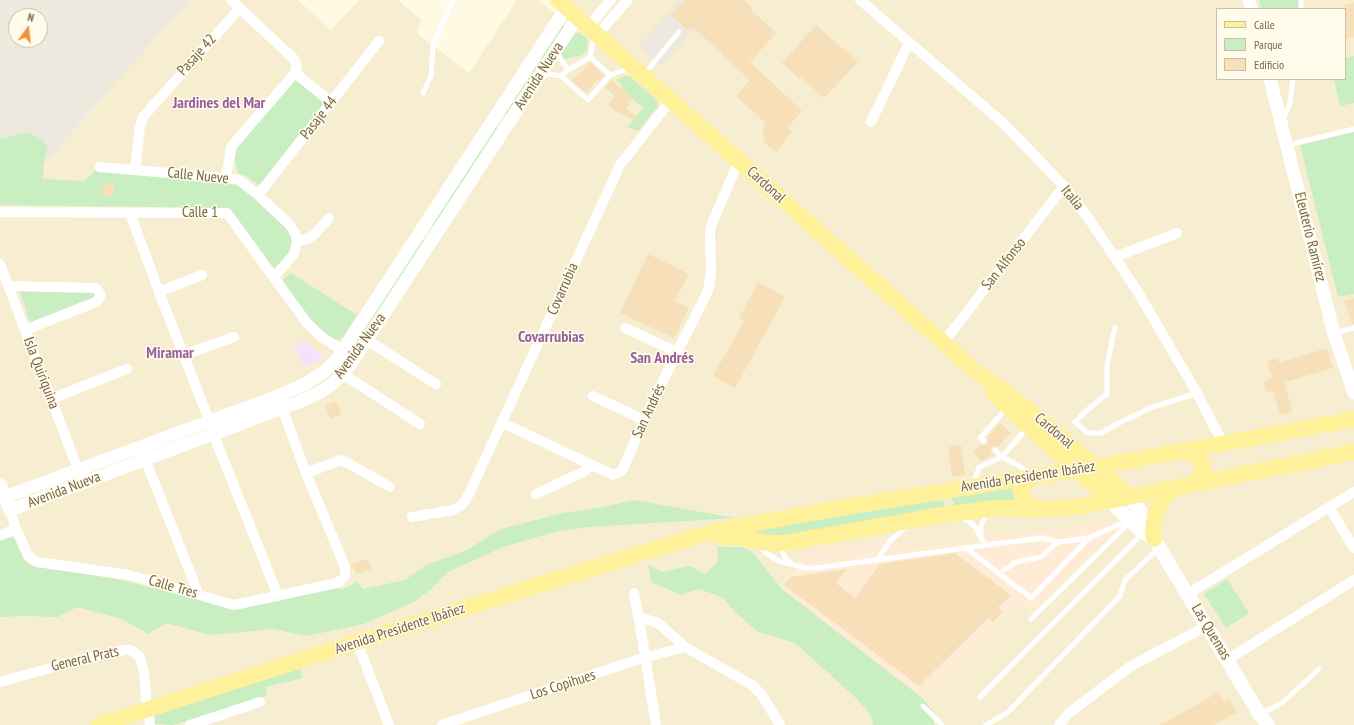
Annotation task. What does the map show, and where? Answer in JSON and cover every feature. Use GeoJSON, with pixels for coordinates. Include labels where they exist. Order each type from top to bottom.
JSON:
{"type":"FeatureCollection","features":[{"type":"Feature","properties":{"kind":"main road","name":"Cardonal"},"geometry":{"type":"LineString","coordinates":[[580,20],[974,370],[1010,395],[1070,444],[1128,497]]}},
{"type":"Feature","properties":{"kind":"main road","name":"Cardonal"},"geometry":{"type":"LineString","coordinates":[[974,370],[990,390],[1007,407],[1110,501]]}},
{"type":"Feature","properties":{"kind":"main road","name":"Avenida Presidente Ibáñez"},"geometry":{"type":"LineString","coordinates":[[99,725],[149,717],[357,642],[701,535],[764,521],[1137,460],[1354,419]]}},
{"type":"Feature","properties":{"kind":"main road"},"geometry":{"type":"LineString","coordinates":[[1070,444],[1082,450],[1105,457],[1137,460]]}},
{"type":"Feature","properties":{"kind":"main road"},"geometry":{"type":"LineString","coordinates":[[1186,450],[1197,456],[1203,464],[1200,476],[1191,485]]}},
{"type":"Feature","properties":{"kind":"main road","name":"Avenida Presidente Ibáñez"},"geometry":{"type":"LineString","coordinates":[[701,535],[730,536],[769,543],[785,543],[917,519],[994,508],[1039,509],[1078,507],[1354,452]]}},
{"type":"Feature","properties":{"kind":"main road"},"geometry":{"type":"LineString","coordinates":[[1033,477],[1024,482],[1021,493],[1023,500],[1026,503],[1039,509]]}},
{"type":"Feature","properties":{"kind":"main road"},"geometry":{"type":"LineString","coordinates":[[1153,540],[1155,514],[1162,500],[1173,488]]}},
{"type":"Feature","properties":{"kind":"main road"},"geometry":{"type":"LineString","coordinates":[[935,492],[943,494],[949,502],[944,513],[936,516]]}},
{"type":"Feature","properties":{"kind":"main road","name":"Las Quemas"},"geometry":{"type":"LineString","coordinates":[[1128,497],[1140,511],[1153,540],[1188,594],[1264,720]]}},
{"type":"Feature","properties":{"kind":"main road","name":"Las Quemas"},"geometry":{"type":"LineString","coordinates":[[1110,501],[1153,540]]}},
{"type":"Feature","properties":{"kind":"main road"},"geometry":{"type":"LineString","coordinates":[[757,541],[754,536],[754,529],[764,521]]}},
{"type":"Feature","properties":{"kind":"street"},"geometry":{"type":"LineString","coordinates":[[226,178],[231,147],[295,73],[297,65],[294,59],[231,0]]}},
{"type":"Feature","properties":{"kind":"street"},"geometry":{"type":"LineString","coordinates":[[580,20],[611,0]]}},
{"type":"Feature","properties":{"kind":"street"},"geometry":{"type":"LineString","coordinates":[[580,20],[628,0]]}},
{"type":"Feature","properties":{"kind":"street","name":"Italia"},"geometry":{"type":"LineString","coordinates":[[860,0],[1002,122],[1064,186],[1115,257],[1154,318],[1220,436],[1226,443]]}},
{"type":"Feature","properties":{"kind":"street","name":"Pasaje 42"},"geometry":{"type":"LineString","coordinates":[[135,170],[140,127],[143,117],[240,8]]}},
{"type":"Feature","properties":{"kind":"street","name":"Avenida Nueva"},"geometry":{"type":"LineString","coordinates":[[10,510],[145,460],[211,428],[280,402],[317,394],[331,385],[343,374],[355,358],[541,73],[580,20]]}},
{"type":"Feature","properties":{"kind":"street","name":"Avenida Nueva"},"geometry":{"type":"LineString","coordinates":[[280,402],[300,386],[315,378],[330,366],[343,351],[495,118],[580,20]]}},
{"type":"Feature","properties":{"kind":"street","name":"Pasaje 44"},"geometry":{"type":"LineString","coordinates":[[258,195],[379,41]]}},
{"type":"Feature","properties":{"kind":"street"},"geometry":{"type":"LineString","coordinates":[[871,122],[909,43]]}},
{"type":"Feature","properties":{"kind":"street"},"geometry":{"type":"LineString","coordinates":[[295,73],[331,102]]}},
{"type":"Feature","properties":{"kind":"street","name":"Eleuterio Ramírez"},"geometry":{"type":"LineString","coordinates":[[1270,80],[1334,334],[1354,393]]}},
{"type":"Feature","properties":{"kind":"street","name":"Covarrubia"},"geometry":{"type":"LineString","coordinates":[[412,517],[453,510],[462,505],[468,496],[503,423],[620,165],[671,100]]}},
{"type":"Feature","properties":{"kind":"street"},"geometry":{"type":"LineString","coordinates":[[495,118],[507,126]]}},
{"type":"Feature","properties":{"kind":"street","name":"San Andrés"},"geometry":{"type":"LineString","coordinates":[[503,423],[613,475],[622,471],[644,420],[708,291],[711,273],[710,234],[712,223],[739,161]]}},
{"type":"Feature","properties":{"kind":"street","name":"Calle Nueve"},"geometry":{"type":"LineString","coordinates":[[100,167],[239,180],[258,195],[289,224],[295,233],[297,241]]}},
{"type":"Feature","properties":{"kind":"street","name":"San Alfonso"},"geometry":{"type":"LineString","coordinates":[[944,342],[1064,186]]}},
{"type":"Feature","properties":{"kind":"street","name":"Calle 1"},"geometry":{"type":"LineString","coordinates":[[0,212],[227,213],[307,323],[323,338],[355,358]]}},
{"type":"Feature","properties":{"kind":"street"},"geometry":{"type":"LineString","coordinates":[[130,213],[211,428],[278,596]]}},
{"type":"Feature","properties":{"kind":"street"},"geometry":{"type":"LineString","coordinates":[[274,277],[294,254],[297,241],[307,239],[314,234],[329,218]]}},
{"type":"Feature","properties":{"kind":"street"},"geometry":{"type":"LineString","coordinates":[[422,229],[434,237]]}},
{"type":"Feature","properties":{"kind":"street"},"geometry":{"type":"LineString","coordinates":[[1115,257],[1177,233]]}},
{"type":"Feature","properties":{"kind":"street","name":"Isla Quiriquina"},"geometry":{"type":"LineString","coordinates":[[0,264],[83,483]]}},
{"type":"Feature","properties":{"kind":"street"},"geometry":{"type":"LineString","coordinates":[[159,292],[202,275]]}},
{"type":"Feature","properties":{"kind":"street"},"geometry":{"type":"LineString","coordinates":[[8,286],[95,288],[100,294],[100,297],[96,302],[25,330]]}},
{"type":"Feature","properties":{"kind":"street"},"geometry":{"type":"LineString","coordinates":[[625,328],[677,352]]}},
{"type":"Feature","properties":{"kind":"street"},"geometry":{"type":"LineString","coordinates":[[183,355],[234,337]]}},
{"type":"Feature","properties":{"kind":"street"},"geometry":{"type":"LineString","coordinates":[[367,340],[436,384]]}},
{"type":"Feature","properties":{"kind":"street"},"geometry":{"type":"LineString","coordinates":[[51,399],[127,369]]}},
{"type":"Feature","properties":{"kind":"street"},"geometry":{"type":"LineString","coordinates":[[343,374],[420,424]]}},
{"type":"Feature","properties":{"kind":"street"},"geometry":{"type":"LineString","coordinates":[[593,396],[644,420]]}},
{"type":"Feature","properties":{"kind":"street"},"geometry":{"type":"LineString","coordinates":[[280,402],[306,473],[341,460],[390,487]]}},
{"type":"Feature","properties":{"kind":"street","name":"Avenida Nueva"},"geometry":{"type":"LineString","coordinates":[[5,498],[141,447],[211,428]]}},
{"type":"Feature","properties":{"kind":"street"},"geometry":{"type":"LineString","coordinates":[[141,447],[199,595]]}},
{"type":"Feature","properties":{"kind":"street"},"geometry":{"type":"LineString","coordinates":[[536,494],[585,471],[590,465]]}},
{"type":"Feature","properties":{"kind":"street","name":"Calle Tres"},"geometry":{"type":"LineString","coordinates":[[16,529],[28,555],[33,560],[130,575],[234,605],[337,583],[345,576],[345,567],[306,473]]}},
{"type":"Feature","properties":{"kind":"street"},"geometry":{"type":"LineString","coordinates":[[0,485],[16,529],[0,535]]}},
{"type":"Feature","properties":{"kind":"street"},"geometry":{"type":"LineString","coordinates":[[1188,594],[1354,492]]}},
{"type":"Feature","properties":{"kind":"street"},"geometry":{"type":"LineString","coordinates":[[1329,507],[1354,548]]}},
{"type":"Feature","properties":{"kind":"street"},"geometry":{"type":"LineString","coordinates":[[1227,660],[1354,580]]}},
{"type":"Feature","properties":{"kind":"street"},"geometry":{"type":"LineString","coordinates":[[634,593],[646,657],[656,725]]}},
{"type":"Feature","properties":{"kind":"street"},"geometry":{"type":"LineString","coordinates":[[638,617],[658,623],[685,647],[752,685],[762,696],[780,725]]}},
{"type":"Feature","properties":{"kind":"street"},"geometry":{"type":"LineString","coordinates":[[1059,725],[1069,713],[1131,666],[1207,626]]}},
{"type":"Feature","properties":{"kind":"street"},"geometry":{"type":"LineString","coordinates":[[357,642],[388,725]]}},
{"type":"Feature","properties":{"kind":"street","name":"Los Copihues"},"geometry":{"type":"LineString","coordinates":[[442,725],[646,657],[685,647]]}},
{"type":"Feature","properties":{"kind":"street","name":"General Prats"},"geometry":{"type":"LineString","coordinates":[[0,682],[76,661],[129,650],[133,651],[140,657],[144,673],[149,717]]}},
{"type":"Feature","properties":{"kind":"street"},"geometry":{"type":"LineString","coordinates":[[190,725],[260,702]]}},
{"type":"Feature","properties":{"kind":"lane"},"geometry":{"type":"LineString","coordinates":[[424,93],[431,76],[433,45],[453,0]]}},
{"type":"Feature","properties":{"kind":"lane"},"geometry":{"type":"LineString","coordinates":[[561,76],[590,57],[594,40],[580,20]]}},
{"type":"Feature","properties":{"kind":"lane"},"geometry":{"type":"LineString","coordinates":[[541,73],[561,76],[588,100],[610,75],[638,71],[679,32]]}},
{"type":"Feature","properties":{"kind":"lane"},"geometry":{"type":"LineString","coordinates":[[556,51],[568,70]]}},
{"type":"Feature","properties":{"kind":"lane"},"geometry":{"type":"LineString","coordinates":[[590,57],[610,75]]}},
{"type":"Feature","properties":{"kind":"lane"},"geometry":{"type":"LineString","coordinates":[[1282,124],[1290,103],[1294,80]]}},
{"type":"Feature","properties":{"kind":"lane"},"geometry":{"type":"LineString","coordinates":[[1287,145],[1354,129]]}},
{"type":"Feature","properties":{"kind":"lane"},"geometry":{"type":"LineString","coordinates":[[1115,327],[1107,365],[1107,394],[1075,422],[1088,433],[1101,433],[1150,408],[1197,393]]}},
{"type":"Feature","properties":{"kind":"lane"},"geometry":{"type":"LineString","coordinates":[[1334,334],[1354,328]]}},
{"type":"Feature","properties":{"kind":"lane"},"geometry":{"type":"LineString","coordinates":[[984,441],[980,438],[1007,407]]}},
{"type":"Feature","properties":{"kind":"lane"},"geometry":{"type":"LineString","coordinates":[[973,486],[979,467],[1002,457],[1028,426]]}},
{"type":"Feature","properties":{"kind":"lane"},"geometry":{"type":"LineString","coordinates":[[995,450],[1002,457],[1018,465],[1033,477]]}},
{"type":"Feature","properties":{"kind":"lane"},"geometry":{"type":"LineString","coordinates":[[982,540],[980,530],[983,519],[989,511],[994,508]]}},
{"type":"Feature","properties":{"kind":"lane"},"geometry":{"type":"LineString","coordinates":[[954,513],[971,523],[976,528],[986,545]]}},
{"type":"Feature","properties":{"kind":"lane"},"geometry":{"type":"LineString","coordinates":[[878,559],[890,541],[900,531],[917,519]]}},
{"type":"Feature","properties":{"kind":"lane"},"geometry":{"type":"LineString","coordinates":[[757,541],[763,551],[772,558],[795,566],[816,568],[1042,538],[1058,542],[1089,538],[1131,520]]}},
{"type":"Feature","properties":{"kind":"lane"},"geometry":{"type":"LineString","coordinates":[[1031,619],[1131,520]]}},
{"type":"Feature","properties":{"kind":"lane"},"geometry":{"type":"LineString","coordinates":[[966,548],[1031,598],[1089,538]]}},
{"type":"Feature","properties":{"kind":"lane"},"geometry":{"type":"LineString","coordinates":[[980,697],[1153,540]]}},
{"type":"Feature","properties":{"kind":"lane"},"geometry":{"type":"LineString","coordinates":[[986,725],[1006,713],[1120,596],[1125,580],[1153,540]]}},
{"type":"Feature","properties":{"kind":"lane"},"geometry":{"type":"LineString","coordinates":[[1004,570],[1016,562],[1041,556],[1058,542]]}},
{"type":"Feature","properties":{"kind":"lane"},"geometry":{"type":"LineString","coordinates":[[785,543],[783,546],[783,554],[786,559],[795,566]]}},
{"type":"Feature","properties":{"kind":"lane"},"geometry":{"type":"LineString","coordinates":[[1264,720],[1319,669]]}},
{"type":"Feature","properties":{"kind":"lane"},"geometry":{"type":"LineString","coordinates":[[923,706],[942,725]]}},
{"type":"Feature","properties":{"kind":"shaded area"},"geometry":{"type":"Polygon","coordinates":[[[0,0],[190,0],[73,131],[43,167],[43,206],[0,205],[0,0]]]}},
{"type":"Feature","properties":{"kind":"shaded area"},"geometry":{"type":"Polygon","coordinates":[[[190,0],[298,0],[331,30],[359,0],[398,0],[421,20],[417,33],[469,73],[517,0],[538,0],[555,13],[565,0],[1354,0],[1354,725],[0,725],[0,205],[43,206],[43,167],[73,131],[190,0]]]}},
{"type":"Feature","properties":{"kind":"shaded area"},"geometry":{"type":"Polygon","coordinates":[[[679,0],[721,0],[662,66],[639,46],[679,0]]]}},
{"type":"Feature","properties":{"kind":"shaded area"},"geometry":{"type":"Polygon","coordinates":[[[304,340],[323,358],[304,367],[295,348],[304,340]]]}},
{"type":"Feature","properties":{"kind":"shaded area"},"geometry":{"type":"Polygon","coordinates":[[[1115,520],[1121,525],[1031,615],[1017,602],[937,683],[921,697],[782,589],[796,568],[799,554],[876,543],[887,537],[911,550],[1115,520]]]}},
{"type":"Feature","properties":{"kind":"green space"},"geometry":{"type":"Polygon","coordinates":[[[1259,0],[1298,0],[1299,8],[1262,8],[1259,0]]]}},
{"type":"Feature","properties":{"kind":"green space"},"geometry":{"type":"Polygon","coordinates":[[[563,25],[565,27],[506,117],[505,114],[563,25]]]}},
{"type":"Feature","properties":{"kind":"green space"},"geometry":{"type":"Polygon","coordinates":[[[574,33],[580,33],[587,39],[587,49],[584,54],[580,56],[570,57],[565,60],[561,53],[574,33]]]}},
{"type":"Feature","properties":{"kind":"green space"},"geometry":{"type":"Polygon","coordinates":[[[1354,56],[1354,103],[1340,106],[1334,80],[1346,80],[1346,58],[1354,56]]]}},
{"type":"Feature","properties":{"kind":"green space"},"geometry":{"type":"Polygon","coordinates":[[[630,76],[658,102],[657,107],[638,131],[627,127],[643,108],[621,88],[623,86],[617,80],[630,76]]]}},
{"type":"Feature","properties":{"kind":"green space"},"geometry":{"type":"Polygon","coordinates":[[[296,78],[325,103],[262,184],[257,184],[247,176],[239,174],[237,171],[235,160],[237,148],[296,78]]]}},
{"type":"Feature","properties":{"kind":"green space"},"geometry":{"type":"Polygon","coordinates":[[[494,128],[498,128],[434,226],[431,225],[494,128]]]}},
{"type":"Feature","properties":{"kind":"green space"},"geometry":{"type":"Polygon","coordinates":[[[28,132],[43,140],[48,149],[44,157],[43,179],[84,181],[96,170],[239,182],[293,234],[292,252],[276,269],[272,267],[232,211],[226,208],[0,205],[0,139],[28,132]]]}},
{"type":"Feature","properties":{"kind":"green space"},"geometry":{"type":"Polygon","coordinates":[[[1354,132],[1354,294],[1338,297],[1300,145],[1354,132]]]}},
{"type":"Feature","properties":{"kind":"green space"},"geometry":{"type":"Polygon","coordinates":[[[423,239],[425,241],[353,347],[423,239]]]}},
{"type":"Feature","properties":{"kind":"green space"},"geometry":{"type":"Polygon","coordinates":[[[291,273],[357,315],[343,337],[339,340],[333,339],[314,324],[284,284],[283,279],[291,273]]]}},
{"type":"Feature","properties":{"kind":"green space"},"geometry":{"type":"Polygon","coordinates":[[[20,290],[93,291],[97,296],[30,323],[20,290]]]}},
{"type":"Feature","properties":{"kind":"green space"},"geometry":{"type":"Polygon","coordinates":[[[1016,483],[1019,503],[953,508],[954,503],[950,497],[1016,483]]]}},
{"type":"Feature","properties":{"kind":"green space"},"geometry":{"type":"Polygon","coordinates":[[[634,500],[735,518],[589,527],[558,531],[503,547],[448,572],[431,589],[414,602],[364,624],[306,636],[273,629],[210,635],[166,623],[148,634],[122,619],[77,607],[58,617],[0,617],[0,541],[13,537],[26,562],[35,566],[117,579],[232,608],[337,585],[341,590],[357,582],[363,589],[405,580],[426,565],[467,550],[501,529],[563,513],[599,508],[634,500]]]}},
{"type":"Feature","properties":{"kind":"green space"},"geometry":{"type":"Polygon","coordinates":[[[940,500],[944,502],[945,506],[943,509],[780,537],[757,534],[757,532],[764,528],[940,500]]]}},
{"type":"Feature","properties":{"kind":"green space"},"geometry":{"type":"Polygon","coordinates":[[[717,547],[743,547],[752,552],[782,589],[921,697],[934,712],[934,725],[873,725],[871,715],[856,698],[795,643],[758,632],[735,612],[722,597],[699,589],[681,595],[651,582],[648,564],[661,572],[690,566],[705,574],[718,562],[717,547]]]}},
{"type":"Feature","properties":{"kind":"green space"},"geometry":{"type":"Polygon","coordinates":[[[1227,579],[1249,613],[1226,628],[1204,594],[1227,579]]]}},
{"type":"Feature","properties":{"kind":"green space"},"geometry":{"type":"Polygon","coordinates":[[[300,669],[303,678],[265,687],[267,694],[260,699],[173,725],[155,724],[155,718],[158,714],[300,669]]]}},
{"type":"Feature","properties":{"kind":"building"},"geometry":{"type":"Polygon","coordinates":[[[684,0],[744,0],[753,8],[751,10],[776,33],[750,62],[802,111],[787,128],[792,132],[776,152],[765,143],[763,134],[765,122],[736,96],[750,80],[692,27],[689,31],[671,15],[684,0]]]}},
{"type":"Feature","properties":{"kind":"building"},"geometry":{"type":"Polygon","coordinates":[[[1354,3],[1354,37],[1346,39],[1346,8],[1345,5],[1354,3]]]}},
{"type":"Feature","properties":{"kind":"building"},"geometry":{"type":"Polygon","coordinates":[[[816,25],[858,62],[824,98],[801,77],[800,79],[782,63],[816,25]]]}},
{"type":"Feature","properties":{"kind":"building"},"geometry":{"type":"Polygon","coordinates":[[[590,62],[604,75],[599,82],[597,80],[586,93],[572,81],[590,62]]]}},
{"type":"Feature","properties":{"kind":"building"},"geometry":{"type":"Polygon","coordinates":[[[611,80],[633,99],[626,108],[639,120],[638,122],[615,111],[608,104],[615,96],[605,87],[611,80]]]}},
{"type":"Feature","properties":{"kind":"building"},"geometry":{"type":"Polygon","coordinates":[[[103,184],[114,184],[113,197],[102,196],[103,184]]]}},
{"type":"Feature","properties":{"kind":"building"},"geometry":{"type":"Polygon","coordinates":[[[648,254],[689,274],[675,301],[689,308],[674,338],[620,313],[648,254]]]}},
{"type":"Feature","properties":{"kind":"building"},"geometry":{"type":"Polygon","coordinates":[[[758,282],[785,297],[735,388],[713,376],[744,321],[739,318],[758,282]]]}},
{"type":"Feature","properties":{"kind":"building"},"geometry":{"type":"Polygon","coordinates":[[[1354,298],[1354,324],[1352,324],[1344,301],[1354,298]]]}},
{"type":"Feature","properties":{"kind":"building"},"geometry":{"type":"Polygon","coordinates":[[[1327,348],[1333,368],[1285,382],[1292,412],[1280,415],[1273,391],[1266,393],[1263,382],[1268,381],[1267,378],[1272,377],[1267,361],[1278,358],[1279,363],[1327,348]]]}},
{"type":"Feature","properties":{"kind":"building"},"geometry":{"type":"Polygon","coordinates":[[[336,401],[342,414],[331,419],[325,406],[336,401]]]}},
{"type":"Feature","properties":{"kind":"building"},"geometry":{"type":"Polygon","coordinates":[[[1000,423],[1011,433],[998,447],[992,447],[992,453],[982,461],[973,453],[981,444],[987,444],[987,438],[1000,423]]]}},
{"type":"Feature","properties":{"kind":"building"},"geometry":{"type":"Polygon","coordinates":[[[961,445],[965,475],[952,477],[948,447],[961,445]]]}},
{"type":"Feature","properties":{"kind":"building"},"geometry":{"type":"Polygon","coordinates":[[[955,553],[1011,595],[998,607],[1003,612],[993,622],[989,617],[919,686],[784,585],[791,577],[847,569],[836,583],[855,598],[880,564],[955,553]]]}},
{"type":"Feature","properties":{"kind":"building"},"geometry":{"type":"Polygon","coordinates":[[[368,559],[371,569],[356,574],[352,564],[368,559]]]}},
{"type":"Feature","properties":{"kind":"building"},"geometry":{"type":"Polygon","coordinates":[[[1219,692],[1224,702],[1229,699],[1237,712],[1214,725],[1160,725],[1219,692]]]}},
{"type":"Feature","properties":{"kind":"district","name":"Jardines del Mar"},"geometry":{"type":"Point","coordinates":[219,103]}},
{"type":"Feature","properties":{"kind":"district","name":"Covarrubias"},"geometry":{"type":"Point","coordinates":[551,337]}},
{"type":"Feature","properties":{"kind":"district","name":"Miramar"},"geometry":{"type":"Point","coordinates":[170,353]}},
{"type":"Feature","properties":{"kind":"district","name":"San Andrés"},"geometry":{"type":"Point","coordinates":[662,358]}}]}
